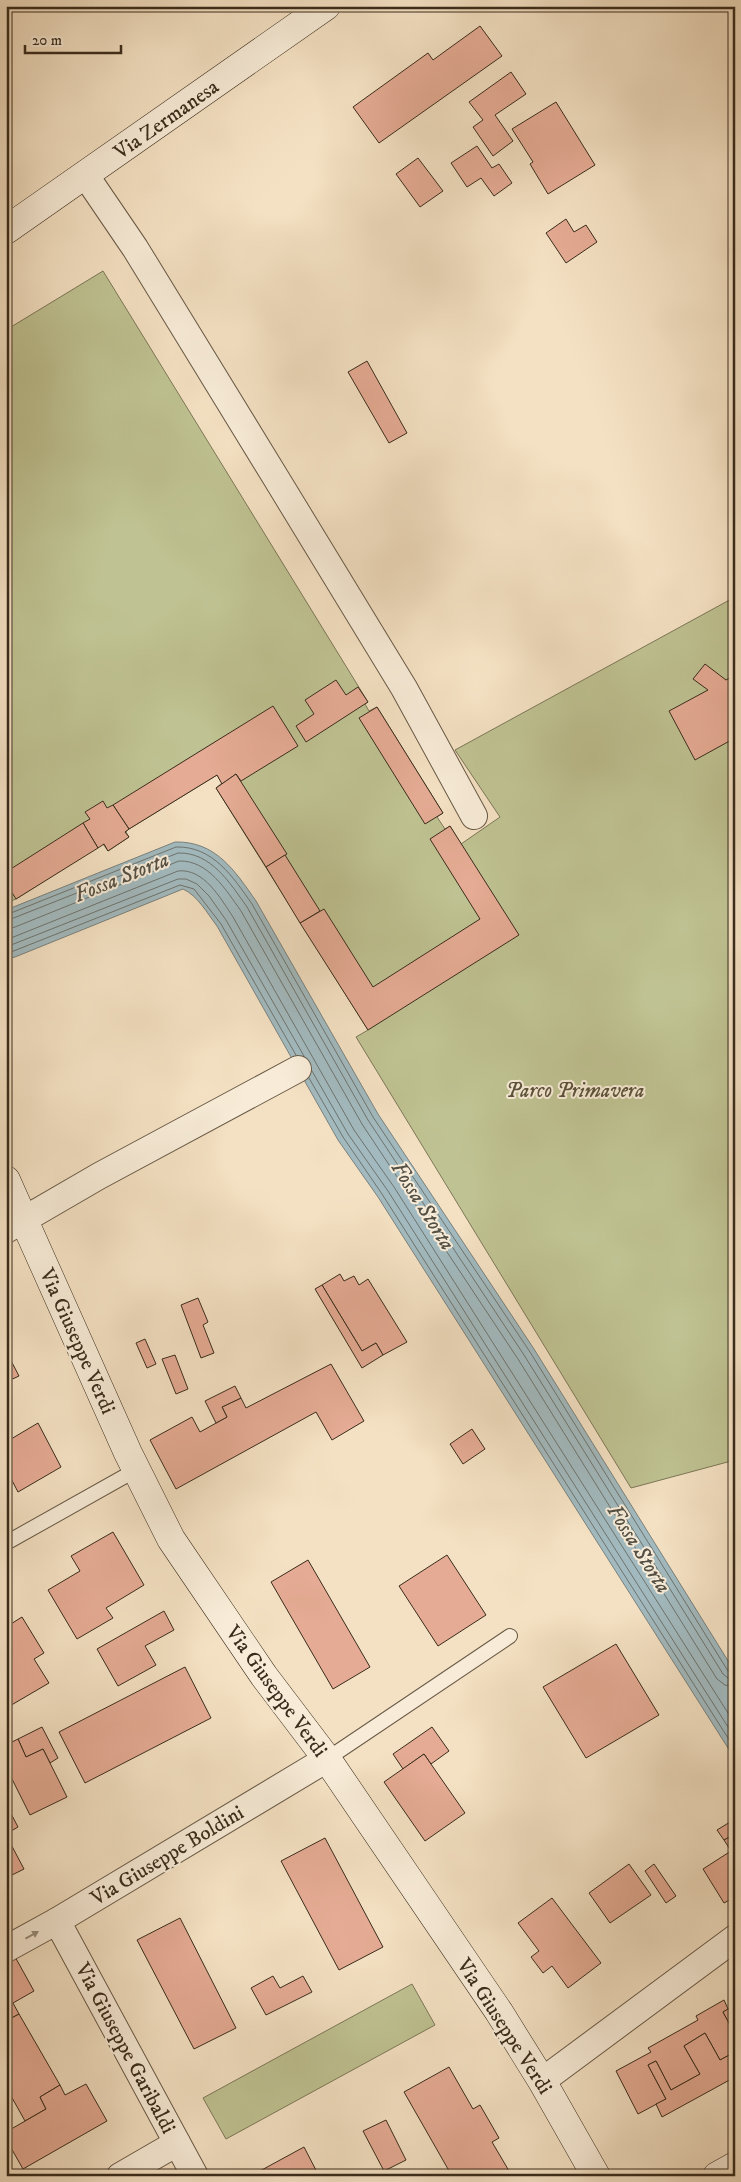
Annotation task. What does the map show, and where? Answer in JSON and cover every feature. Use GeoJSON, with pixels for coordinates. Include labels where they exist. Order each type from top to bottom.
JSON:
{"type":"FeatureCollection","features":[{"type":"Feature","properties":{"kind":"street","name":"Via Zermanesa"},"geometry":{"type":"LineString","coordinates":[[6,230],[86,176],[326,6]]}},
{"type":"Feature","properties":{"kind":"street"},"geometry":{"type":"LineString","coordinates":[[86,176],[135,248],[404,688],[474,816]]}},
{"type":"Feature","properties":{"kind":"street"},"geometry":{"type":"LineString","coordinates":[[15,1224],[99,1176],[298,1069]]}},
{"type":"Feature","properties":{"kind":"street","name":"Via Giuseppe Verdi"},"geometry":{"type":"LineString","coordinates":[[6,1180],[15,1224],[171,1540],[264,1676],[327,1759],[499,2012],[542,2081],[596,2176]]}},
{"type":"Feature","properties":{"kind":"street","name":"Via Giuseppe Boldini"},"geometry":{"type":"LineString","coordinates":[[6,1949],[57,1921],[327,1759]]}},
{"type":"Feature","properties":{"kind":"street","name":"Via Giuseppe Garibaldi"},"geometry":{"type":"LineString","coordinates":[[57,1921],[195,2176]]}},
{"type":"Feature","properties":{"kind":"street"},"geometry":{"type":"LineString","coordinates":[[542,2081],[735,1938]]}},
{"type":"Feature","properties":{"kind":"street"},"geometry":{"type":"LineString","coordinates":[[120,2176],[178,2143]]}},
{"type":"Feature","properties":{"kind":"street"},"geometry":{"type":"LineString","coordinates":[[717,2176],[735,2166]]}},
{"type":"Feature","properties":{"kind":"lane"},"geometry":{"type":"LineString","coordinates":[[6,1543],[136,1470]]}},
{"type":"Feature","properties":{"kind":"lane"},"geometry":{"type":"LineString","coordinates":[[327,1759],[510,1636]]}},
{"type":"Feature","properties":{"kind":"green space","name":"Parco Primavera"},"geometry":{"type":"Polygon","coordinates":[[[103,271],[368,702],[365,704],[369,711],[377,707],[443,813],[437,817],[445,829],[450,826],[461,844],[500,817],[455,750],[735,597],[735,1460],[631,1488],[356,1037],[368,1030],[216,788],[222,783],[217,775],[129,829],[126,832],[129,837],[108,851],[103,844],[16,899],[6,903],[6,330],[103,271]]]}},
{"type":"Feature","properties":{"kind":"green space"},"geometry":{"type":"Polygon","coordinates":[[[412,1984],[435,2025],[226,2139],[203,2098],[412,1984]]]}},
{"type":"Feature","properties":{"kind":"water","name":"Fossa Storta"},"geometry":{"type":"Polygon","coordinates":[[[175,842],[189,843],[213,852],[232,869],[256,901],[378,1114],[534,1349],[735,1672],[735,1759],[378,1197],[338,1140],[217,926],[198,900],[183,889],[6,959],[6,910],[175,842]]]}},
{"type":"Feature","properties":{"kind":"building"},"geometry":{"type":"Polygon","coordinates":[[[480,26],[502,56],[379,143],[353,107],[428,53],[433,60],[480,26]]]}},
{"type":"Feature","properties":{"kind":"building"},"geometry":{"type":"Polygon","coordinates":[[[511,72],[526,94],[495,115],[513,141],[493,156],[473,127],[483,120],[469,102],[511,72]]]}},
{"type":"Feature","properties":{"kind":"building"},"geometry":{"type":"Polygon","coordinates":[[[556,102],[595,165],[548,194],[530,164],[533,162],[512,129],[556,102]]]}},
{"type":"Feature","properties":{"kind":"building"},"geometry":{"type":"Polygon","coordinates":[[[477,146],[492,168],[499,164],[512,183],[494,196],[481,178],[467,187],[451,163],[477,146]]]}},
{"type":"Feature","properties":{"kind":"building"},"geometry":{"type":"Polygon","coordinates":[[[418,158],[443,191],[420,207],[396,174],[418,158]]]}},
{"type":"Feature","properties":{"kind":"building"},"geometry":{"type":"Polygon","coordinates":[[[566,219],[574,232],[586,225],[597,242],[566,263],[546,233],[566,219]]]}},
{"type":"Feature","properties":{"kind":"building"},"geometry":{"type":"Polygon","coordinates":[[[367,361],[407,433],[389,443],[348,372],[367,361]]]}},
{"type":"Feature","properties":{"kind":"building"},"geometry":{"type":"Polygon","coordinates":[[[705,664],[726,680],[735,675],[735,738],[695,760],[669,711],[708,690],[693,679],[705,664]]]}},
{"type":"Feature","properties":{"kind":"building"},"geometry":{"type":"Polygon","coordinates":[[[336,680],[346,695],[358,687],[368,702],[306,742],[296,726],[314,714],[305,700],[336,680]]]}},
{"type":"Feature","properties":{"kind":"building"},"geometry":{"type":"Polygon","coordinates":[[[273,706],[298,746],[241,781],[236,774],[222,784],[217,775],[129,829],[113,805],[273,706]]]}},
{"type":"Feature","properties":{"kind":"building"},"geometry":{"type":"Polygon","coordinates":[[[377,707],[443,813],[425,824],[359,718],[377,707]]]}},
{"type":"Feature","properties":{"kind":"building"},"geometry":{"type":"Polygon","coordinates":[[[236,774],[287,854],[266,867],[216,788],[236,774]]]}},
{"type":"Feature","properties":{"kind":"building"},"geometry":{"type":"Polygon","coordinates":[[[103,801],[107,808],[113,805],[129,829],[125,832],[129,837],[108,851],[104,844],[98,848],[83,823],[90,819],[85,812],[103,801]]]}},
{"type":"Feature","properties":{"kind":"building"},"geometry":{"type":"Polygon","coordinates":[[[83,823],[98,848],[16,899],[6,883],[6,872],[83,823]]]}},
{"type":"Feature","properties":{"kind":"building"},"geometry":{"type":"Polygon","coordinates":[[[450,826],[519,935],[368,1030],[300,923],[324,909],[373,987],[480,919],[430,839],[450,826]]]}},
{"type":"Feature","properties":{"kind":"building"},"geometry":{"type":"Polygon","coordinates":[[[285,855],[320,911],[300,923],[266,867],[285,855]]]}},
{"type":"Feature","properties":{"kind":"building"},"geometry":{"type":"Polygon","coordinates":[[[340,1274],[344,1281],[354,1276],[359,1285],[368,1279],[407,1342],[383,1355],[376,1343],[362,1351],[322,1285],[340,1274]]]}},
{"type":"Feature","properties":{"kind":"building"},"geometry":{"type":"Polygon","coordinates":[[[322,1285],[362,1351],[376,1343],[383,1355],[362,1368],[315,1289],[322,1285]]]}},
{"type":"Feature","properties":{"kind":"building"},"geometry":{"type":"Polygon","coordinates":[[[198,1298],[208,1322],[203,1325],[214,1353],[201,1358],[181,1305],[198,1298]]]}},
{"type":"Feature","properties":{"kind":"building"},"geometry":{"type":"Polygon","coordinates":[[[145,1339],[156,1364],[147,1368],[136,1343],[145,1339]]]}},
{"type":"Feature","properties":{"kind":"building"},"geometry":{"type":"Polygon","coordinates":[[[6,1351],[19,1376],[6,1382],[6,1351]]]}},
{"type":"Feature","properties":{"kind":"building"},"geometry":{"type":"Polygon","coordinates":[[[175,1355],[188,1389],[176,1394],[162,1359],[175,1355]]]}},
{"type":"Feature","properties":{"kind":"building"},"geometry":{"type":"Polygon","coordinates":[[[331,1364],[364,1421],[332,1440],[316,1412],[176,1489],[150,1440],[192,1417],[200,1432],[227,1417],[222,1407],[241,1398],[246,1408],[331,1364]]]}},
{"type":"Feature","properties":{"kind":"building"},"geometry":{"type":"Polygon","coordinates":[[[235,1386],[241,1398],[222,1407],[227,1417],[216,1423],[205,1401],[235,1386]]]}},
{"type":"Feature","properties":{"kind":"building"},"geometry":{"type":"Polygon","coordinates":[[[38,1423],[61,1467],[18,1492],[6,1469],[6,1442],[38,1423]]]}},
{"type":"Feature","properties":{"kind":"building"},"geometry":{"type":"Polygon","coordinates":[[[472,1429],[485,1449],[463,1464],[450,1444],[472,1429]]]}},
{"type":"Feature","properties":{"kind":"building"},"geometry":{"type":"Polygon","coordinates":[[[113,1532],[144,1585],[106,1608],[113,1618],[77,1639],[48,1590],[80,1571],[71,1556],[113,1532]]]}},
{"type":"Feature","properties":{"kind":"building"},"geometry":{"type":"Polygon","coordinates":[[[447,1555],[486,1615],[438,1646],[399,1586],[447,1555]]]}},
{"type":"Feature","properties":{"kind":"building"},"geometry":{"type":"Polygon","coordinates":[[[308,1560],[370,1667],[333,1689],[271,1582],[308,1560]]]}},
{"type":"Feature","properties":{"kind":"building"},"geometry":{"type":"Polygon","coordinates":[[[164,1611],[174,1630],[145,1646],[156,1665],[118,1686],[97,1649],[164,1611]]]}},
{"type":"Feature","properties":{"kind":"building"},"geometry":{"type":"Polygon","coordinates":[[[22,1617],[44,1653],[34,1659],[49,1683],[8,1707],[6,1704],[6,1627],[22,1617]]]}},
{"type":"Feature","properties":{"kind":"building"},"geometry":{"type":"Polygon","coordinates":[[[616,1644],[659,1715],[586,1758],[543,1687],[616,1644]]]}},
{"type":"Feature","properties":{"kind":"building"},"geometry":{"type":"Polygon","coordinates":[[[185,1667],[211,1718],[85,1783],[59,1732],[185,1667]]]}},
{"type":"Feature","properties":{"kind":"building"},"geometry":{"type":"Polygon","coordinates":[[[42,1727],[58,1758],[50,1763],[43,1749],[26,1757],[18,1739],[42,1727]]]}},
{"type":"Feature","properties":{"kind":"building"},"geometry":{"type":"Polygon","coordinates":[[[432,1727],[449,1751],[431,1764],[424,1754],[403,1769],[393,1754],[432,1727]]]}},
{"type":"Feature","properties":{"kind":"building"},"geometry":{"type":"Polygon","coordinates":[[[18,1739],[26,1757],[43,1749],[67,1797],[30,1815],[6,1767],[6,1745],[18,1739]]]}},
{"type":"Feature","properties":{"kind":"building"},"geometry":{"type":"Polygon","coordinates":[[[424,1754],[465,1813],[425,1841],[384,1782],[424,1754]]]}},
{"type":"Feature","properties":{"kind":"building"},"geometry":{"type":"Polygon","coordinates":[[[6,1804],[18,1827],[6,1834],[6,1804]]]}},
{"type":"Feature","properties":{"kind":"building"},"geometry":{"type":"Polygon","coordinates":[[[735,1819],[735,1834],[724,1840],[717,1830],[735,1819]]]}},
{"type":"Feature","properties":{"kind":"building"},"geometry":{"type":"Polygon","coordinates":[[[735,1834],[735,1897],[724,1903],[703,1869],[731,1851],[724,1840],[735,1834]]]}},
{"type":"Feature","properties":{"kind":"building"},"geometry":{"type":"Polygon","coordinates":[[[6,1835],[24,1869],[6,1878],[6,1835]]]}},
{"type":"Feature","properties":{"kind":"building"},"geometry":{"type":"Polygon","coordinates":[[[325,1838],[383,1947],[339,1970],[281,1861],[325,1838]]]}},
{"type":"Feature","properties":{"kind":"building"},"geometry":{"type":"Polygon","coordinates":[[[629,1864],[651,1895],[610,1923],[589,1893],[629,1864]]]}},
{"type":"Feature","properties":{"kind":"building"},"geometry":{"type":"Polygon","coordinates":[[[654,1864],[676,1896],[666,1903],[645,1871],[654,1864]]]}},
{"type":"Feature","properties":{"kind":"building"},"geometry":{"type":"Polygon","coordinates":[[[552,1898],[601,1963],[568,1988],[552,1966],[543,1973],[531,1957],[539,1951],[518,1923],[552,1898]]]}},
{"type":"Feature","properties":{"kind":"building"},"geometry":{"type":"Polygon","coordinates":[[[180,1918],[236,2028],[194,2049],[137,1940],[180,1918]]]}},
{"type":"Feature","properties":{"kind":"building"},"geometry":{"type":"Polygon","coordinates":[[[14,1955],[34,1991],[13,2003],[19,2014],[6,2021],[6,1959],[14,1955]]]}},
{"type":"Feature","properties":{"kind":"building"},"geometry":{"type":"Polygon","coordinates":[[[273,1976],[280,1988],[303,1976],[312,1992],[266,2015],[251,1988],[273,1976]]]}},
{"type":"Feature","properties":{"kind":"building"},"geometry":{"type":"Polygon","coordinates":[[[724,2000],[728,2009],[723,2012],[735,2034],[735,2052],[720,2060],[705,2033],[684,2046],[700,2074],[671,2090],[656,2061],[648,2065],[666,2099],[638,2114],[616,2071],[651,2052],[648,2048],[698,2020],[696,2016],[724,2000]]]}},
{"type":"Feature","properties":{"kind":"building"},"geometry":{"type":"Polygon","coordinates":[[[735,2005],[735,2034],[723,2012],[735,2005]]]}},
{"type":"Feature","properties":{"kind":"building"},"geometry":{"type":"Polygon","coordinates":[[[19,2014],[60,2085],[40,2097],[46,2109],[25,2121],[6,2087],[6,2021],[19,2014]]]}},
{"type":"Feature","properties":{"kind":"building"},"geometry":{"type":"Polygon","coordinates":[[[705,2033],[720,2060],[735,2052],[735,2063],[730,2065],[735,2077],[662,2117],[656,2104],[666,2099],[648,2065],[656,2061],[671,2090],[700,2074],[684,2046],[705,2033]]]}},
{"type":"Feature","properties":{"kind":"building"},"geometry":{"type":"Polygon","coordinates":[[[449,2067],[473,2109],[480,2105],[499,2138],[492,2142],[512,2176],[452,2176],[404,2092],[449,2067]]]}},
{"type":"Feature","properties":{"kind":"building"},"geometry":{"type":"Polygon","coordinates":[[[86,2084],[107,2121],[23,2169],[6,2139],[6,2132],[46,2109],[40,2097],[60,2085],[65,2095],[86,2084]]]}},
{"type":"Feature","properties":{"kind":"building"},"geometry":{"type":"Polygon","coordinates":[[[386,2120],[406,2160],[384,2171],[363,2131],[386,2120]]]}},
{"type":"Feature","properties":{"kind":"building"},"geometry":{"type":"Polygon","coordinates":[[[304,2147],[319,2176],[260,2176],[258,2172],[304,2147]]]}}]}
